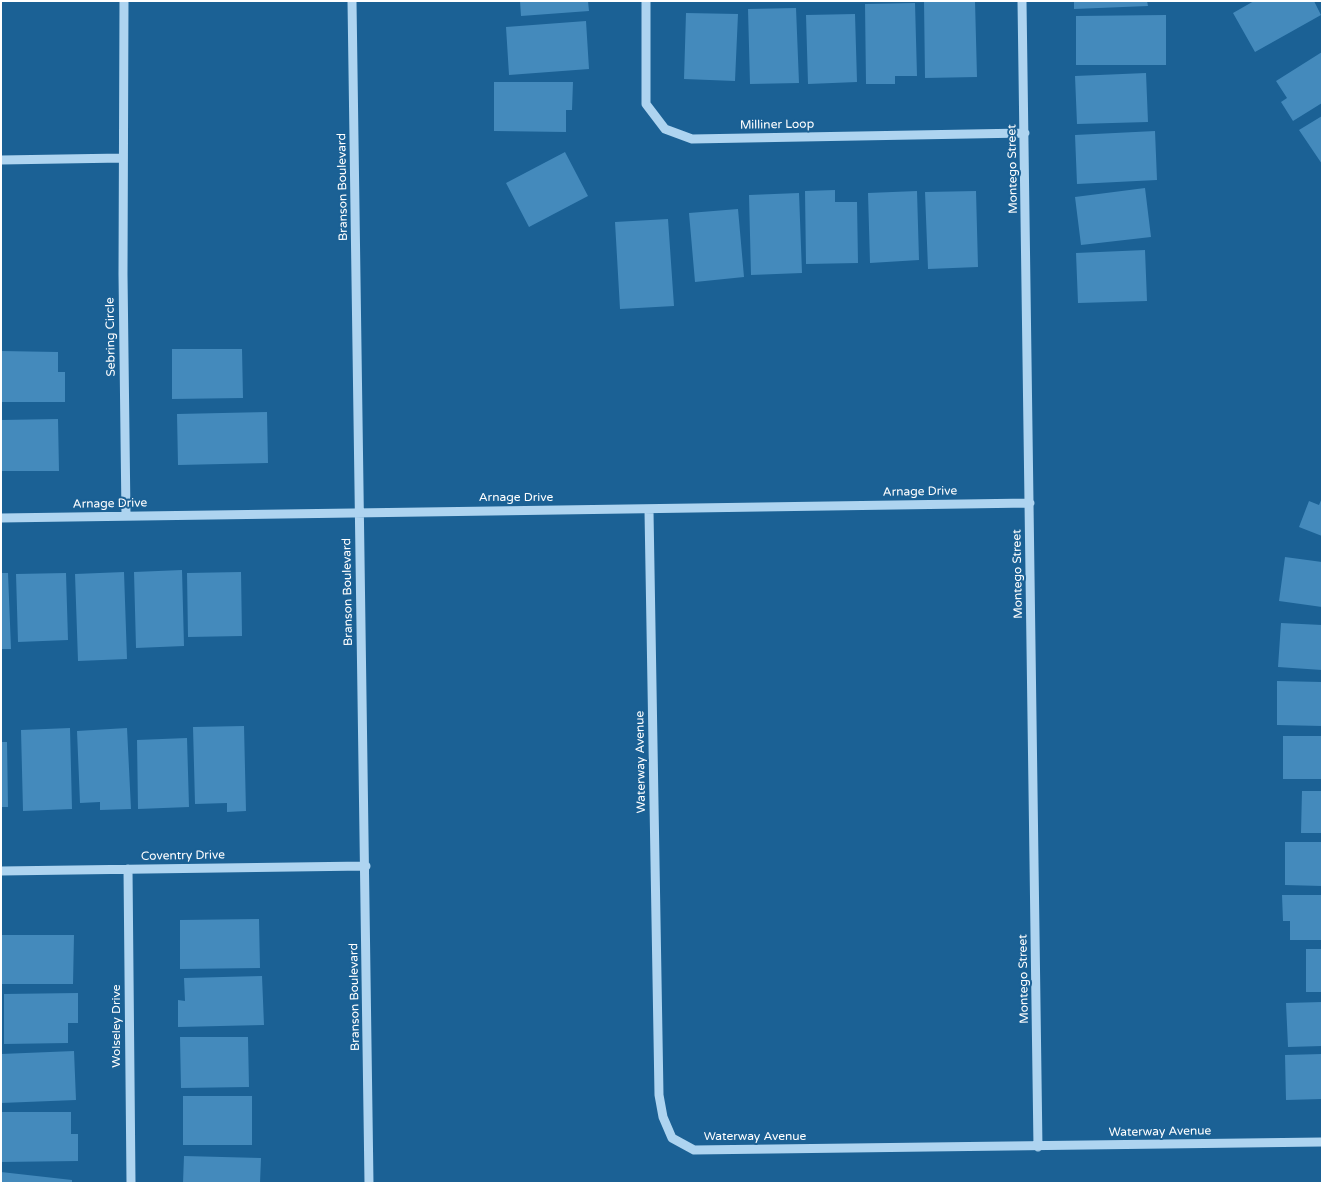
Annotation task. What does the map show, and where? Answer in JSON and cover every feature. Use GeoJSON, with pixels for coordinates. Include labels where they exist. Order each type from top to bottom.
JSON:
{"type":"FeatureCollection","features":[{"type":"Feature","properties":{"kind":"street","name":"Sebring Circle"},"geometry":{"type":"LineString","coordinates":[[124,1],[126,516]]}},
{"type":"Feature","properties":{"kind":"street","name":"Branson Boulevard"},"geometry":{"type":"LineString","coordinates":[[352,1],[366,866],[369,1183]]}},
{"type":"Feature","properties":{"kind":"street","name":"Milliner Loop"},"geometry":{"type":"LineString","coordinates":[[646,1],[646,104],[665,129],[692,139],[1025,133]]}},
{"type":"Feature","properties":{"kind":"street","name":"Montego Street"},"geometry":{"type":"LineString","coordinates":[[1022,1],[1038,1147]]}},
{"type":"Feature","properties":{"kind":"street"},"geometry":{"type":"LineString","coordinates":[[1,160],[124,158]]}},
{"type":"Feature","properties":{"kind":"street","name":"Arnage Drive"},"geometry":{"type":"LineString","coordinates":[[1,518],[360,512],[649,511],[1030,503]]}},
{"type":"Feature","properties":{"kind":"street","name":"Waterway Avenue"},"geometry":{"type":"LineString","coordinates":[[649,511],[659,1094],[663,1117],[672,1138],[694,1150],[1322,1142]]}},
{"type":"Feature","properties":{"kind":"street","name":"Coventry Drive"},"geometry":{"type":"LineString","coordinates":[[1,871],[366,866]]}},
{"type":"Feature","properties":{"kind":"street","name":"Wolseley Drive"},"geometry":{"type":"LineString","coordinates":[[128,869],[131,1183]]}},
{"type":"Feature","properties":{"kind":"building"},"geometry":{"type":"Polygon","coordinates":[[[520,1],[588,1],[589,11],[521,16],[520,1]]]}},
{"type":"Feature","properties":{"kind":"building"},"geometry":{"type":"Polygon","coordinates":[[[924,1],[975,1],[977,77],[925,78],[924,1]]]}},
{"type":"Feature","properties":{"kind":"building"},"geometry":{"type":"Polygon","coordinates":[[[1074,1],[1147,1],[1148,6],[1074,9],[1074,1]]]}},
{"type":"Feature","properties":{"kind":"building"},"geometry":{"type":"Polygon","coordinates":[[[1254,1],[1314,1],[1321,15],[1255,52],[1233,13],[1254,1]]]}},
{"type":"Feature","properties":{"kind":"building"},"geometry":{"type":"Polygon","coordinates":[[[915,3],[917,76],[895,76],[895,84],[866,84],[865,4],[915,3]]]}},
{"type":"Feature","properties":{"kind":"building"},"geometry":{"type":"Polygon","coordinates":[[[796,8],[799,83],[750,84],[748,9],[796,8]]]}},
{"type":"Feature","properties":{"kind":"building"},"geometry":{"type":"Polygon","coordinates":[[[686,13],[738,14],[735,81],[684,79],[686,13]]]}},
{"type":"Feature","properties":{"kind":"building"},"geometry":{"type":"Polygon","coordinates":[[[855,14],[857,82],[808,84],[806,15],[855,14]]]}},
{"type":"Feature","properties":{"kind":"building"},"geometry":{"type":"Polygon","coordinates":[[[1166,15],[1166,65],[1076,65],[1076,16],[1166,15]]]}},
{"type":"Feature","properties":{"kind":"building"},"geometry":{"type":"Polygon","coordinates":[[[586,21],[589,69],[509,75],[506,27],[586,21]]]}},
{"type":"Feature","properties":{"kind":"building"},"geometry":{"type":"Polygon","coordinates":[[[1322,52],[1322,103],[1293,121],[1281,102],[1287,98],[1276,81],[1322,52]]]}},
{"type":"Feature","properties":{"kind":"building"},"geometry":{"type":"Polygon","coordinates":[[[1146,73],[1148,122],[1077,124],[1075,76],[1146,73]]]}},
{"type":"Feature","properties":{"kind":"building"},"geometry":{"type":"Polygon","coordinates":[[[494,82],[573,82],[572,110],[566,110],[566,132],[494,131],[494,82]]]}},
{"type":"Feature","properties":{"kind":"building"},"geometry":{"type":"Polygon","coordinates":[[[1322,116],[1322,164],[1299,130],[1322,116]]]}},
{"type":"Feature","properties":{"kind":"building"},"geometry":{"type":"Polygon","coordinates":[[[1155,131],[1157,180],[1077,184],[1075,135],[1155,131]]]}},
{"type":"Feature","properties":{"kind":"building"},"geometry":{"type":"Polygon","coordinates":[[[565,152],[588,196],[529,227],[506,183],[565,152]]]}},
{"type":"Feature","properties":{"kind":"building"},"geometry":{"type":"Polygon","coordinates":[[[1145,188],[1151,237],[1081,245],[1075,197],[1145,188]]]}},
{"type":"Feature","properties":{"kind":"building"},"geometry":{"type":"Polygon","coordinates":[[[835,190],[835,202],[857,202],[858,263],[806,264],[805,191],[835,190]]]}},
{"type":"Feature","properties":{"kind":"building"},"geometry":{"type":"Polygon","coordinates":[[[917,191],[919,260],[870,263],[868,193],[917,191]]]}},
{"type":"Feature","properties":{"kind":"building"},"geometry":{"type":"Polygon","coordinates":[[[976,191],[978,267],[928,269],[925,192],[976,191]]]}},
{"type":"Feature","properties":{"kind":"building"},"geometry":{"type":"Polygon","coordinates":[[[799,193],[802,273],[751,275],[749,195],[799,193]]]}},
{"type":"Feature","properties":{"kind":"building"},"geometry":{"type":"Polygon","coordinates":[[[738,209],[744,277],[695,282],[689,213],[738,209]]]}},
{"type":"Feature","properties":{"kind":"building"},"geometry":{"type":"Polygon","coordinates":[[[668,219],[674,306],[620,309],[615,222],[668,219]]]}},
{"type":"Feature","properties":{"kind":"building"},"geometry":{"type":"Polygon","coordinates":[[[1145,250],[1147,301],[1078,303],[1076,253],[1145,250]]]}},
{"type":"Feature","properties":{"kind":"building"},"geometry":{"type":"Polygon","coordinates":[[[172,349],[242,349],[243,398],[172,399],[172,349]]]}},
{"type":"Feature","properties":{"kind":"building"},"geometry":{"type":"Polygon","coordinates":[[[1,351],[58,352],[58,372],[65,372],[65,402],[1,402],[1,351]]]}},
{"type":"Feature","properties":{"kind":"building"},"geometry":{"type":"Polygon","coordinates":[[[267,412],[268,463],[178,465],[177,414],[267,412]]]}},
{"type":"Feature","properties":{"kind":"building"},"geometry":{"type":"Polygon","coordinates":[[[58,419],[59,471],[1,471],[1,420],[58,419]]]}},
{"type":"Feature","properties":{"kind":"building"},"geometry":{"type":"Polygon","coordinates":[[[1322,498],[1322,536],[1299,527],[1309,501],[1319,505],[1322,498]]]}},
{"type":"Feature","properties":{"kind":"building"},"geometry":{"type":"Polygon","coordinates":[[[1285,557],[1322,562],[1322,607],[1279,601],[1285,557]]]}},
{"type":"Feature","properties":{"kind":"building"},"geometry":{"type":"Polygon","coordinates":[[[182,570],[184,646],[136,648],[134,572],[182,570]]]}},
{"type":"Feature","properties":{"kind":"building"},"geometry":{"type":"Polygon","coordinates":[[[124,572],[127,659],[78,661],[75,574],[124,572]]]}},
{"type":"Feature","properties":{"kind":"building"},"geometry":{"type":"Polygon","coordinates":[[[241,572],[242,636],[188,637],[187,573],[241,572]]]}},
{"type":"Feature","properties":{"kind":"building"},"geometry":{"type":"Polygon","coordinates":[[[1,573],[8,573],[11,649],[1,649],[1,573]]]}},
{"type":"Feature","properties":{"kind":"building"},"geometry":{"type":"Polygon","coordinates":[[[66,573],[68,640],[18,642],[16,574],[66,573]]]}},
{"type":"Feature","properties":{"kind":"building"},"geometry":{"type":"Polygon","coordinates":[[[1281,623],[1322,625],[1322,670],[1278,667],[1281,623]]]}},
{"type":"Feature","properties":{"kind":"building"},"geometry":{"type":"Polygon","coordinates":[[[1277,681],[1322,682],[1322,726],[1277,725],[1277,681]]]}},
{"type":"Feature","properties":{"kind":"building"},"geometry":{"type":"Polygon","coordinates":[[[244,726],[246,811],[227,812],[227,803],[195,804],[193,727],[244,726]]]}},
{"type":"Feature","properties":{"kind":"building"},"geometry":{"type":"Polygon","coordinates":[[[70,728],[72,809],[23,811],[21,730],[70,728]]]}},
{"type":"Feature","properties":{"kind":"building"},"geometry":{"type":"Polygon","coordinates":[[[127,728],[131,809],[100,810],[100,802],[80,803],[77,731],[127,728]]]}},
{"type":"Feature","properties":{"kind":"building"},"geometry":{"type":"Polygon","coordinates":[[[1283,736],[1322,736],[1322,779],[1283,779],[1283,736]]]}},
{"type":"Feature","properties":{"kind":"building"},"geometry":{"type":"Polygon","coordinates":[[[187,738],[189,807],[138,809],[137,740],[187,738]]]}},
{"type":"Feature","properties":{"kind":"building"},"geometry":{"type":"Polygon","coordinates":[[[1,742],[7,742],[8,807],[1,807],[1,742]]]}},
{"type":"Feature","properties":{"kind":"building"},"geometry":{"type":"Polygon","coordinates":[[[1302,791],[1322,791],[1322,833],[1301,833],[1302,791]]]}},
{"type":"Feature","properties":{"kind":"building"},"geometry":{"type":"Polygon","coordinates":[[[1285,842],[1322,842],[1322,886],[1285,885],[1285,842]]]}},
{"type":"Feature","properties":{"kind":"building"},"geometry":{"type":"Polygon","coordinates":[[[1282,895],[1322,895],[1322,940],[1290,940],[1290,921],[1283,921],[1282,895]]]}},
{"type":"Feature","properties":{"kind":"building"},"geometry":{"type":"Polygon","coordinates":[[[259,919],[260,968],[180,969],[180,920],[259,919]]]}},
{"type":"Feature","properties":{"kind":"building"},"geometry":{"type":"Polygon","coordinates":[[[1,935],[74,935],[73,984],[1,984],[1,935]]]}},
{"type":"Feature","properties":{"kind":"building"},"geometry":{"type":"Polygon","coordinates":[[[1306,949],[1322,949],[1322,992],[1306,992],[1306,949]]]}},
{"type":"Feature","properties":{"kind":"building"},"geometry":{"type":"Polygon","coordinates":[[[262,976],[264,1025],[178,1027],[178,1000],[185,1001],[184,978],[262,976]]]}},
{"type":"Feature","properties":{"kind":"building"},"geometry":{"type":"Polygon","coordinates":[[[78,993],[78,1023],[68,1023],[68,1043],[4,1044],[4,994],[78,993]]]}},
{"type":"Feature","properties":{"kind":"building"},"geometry":{"type":"Polygon","coordinates":[[[1322,1002],[1322,1046],[1288,1047],[1286,1003],[1322,1002]]]}},
{"type":"Feature","properties":{"kind":"building"},"geometry":{"type":"Polygon","coordinates":[[[180,1037],[248,1037],[249,1087],[181,1088],[180,1037]]]}},
{"type":"Feature","properties":{"kind":"building"},"geometry":{"type":"Polygon","coordinates":[[[74,1051],[76,1100],[1,1103],[1,1054],[74,1051]]]}},
{"type":"Feature","properties":{"kind":"building"},"geometry":{"type":"Polygon","coordinates":[[[1322,1054],[1322,1099],[1286,1100],[1285,1055],[1322,1054]]]}},
{"type":"Feature","properties":{"kind":"building"},"geometry":{"type":"Polygon","coordinates":[[[183,1096],[252,1096],[252,1145],[183,1145],[183,1096]]]}},
{"type":"Feature","properties":{"kind":"building"},"geometry":{"type":"Polygon","coordinates":[[[1,1112],[71,1112],[71,1134],[78,1134],[78,1161],[1,1162],[1,1112]]]}},
{"type":"Feature","properties":{"kind":"building"},"geometry":{"type":"Polygon","coordinates":[[[184,1156],[261,1158],[260,1183],[183,1183],[184,1156]]]}},
{"type":"Feature","properties":{"kind":"building"},"geometry":{"type":"Polygon","coordinates":[[[1,1172],[72,1180],[72,1183],[1,1183],[1,1172]]]}}]}
